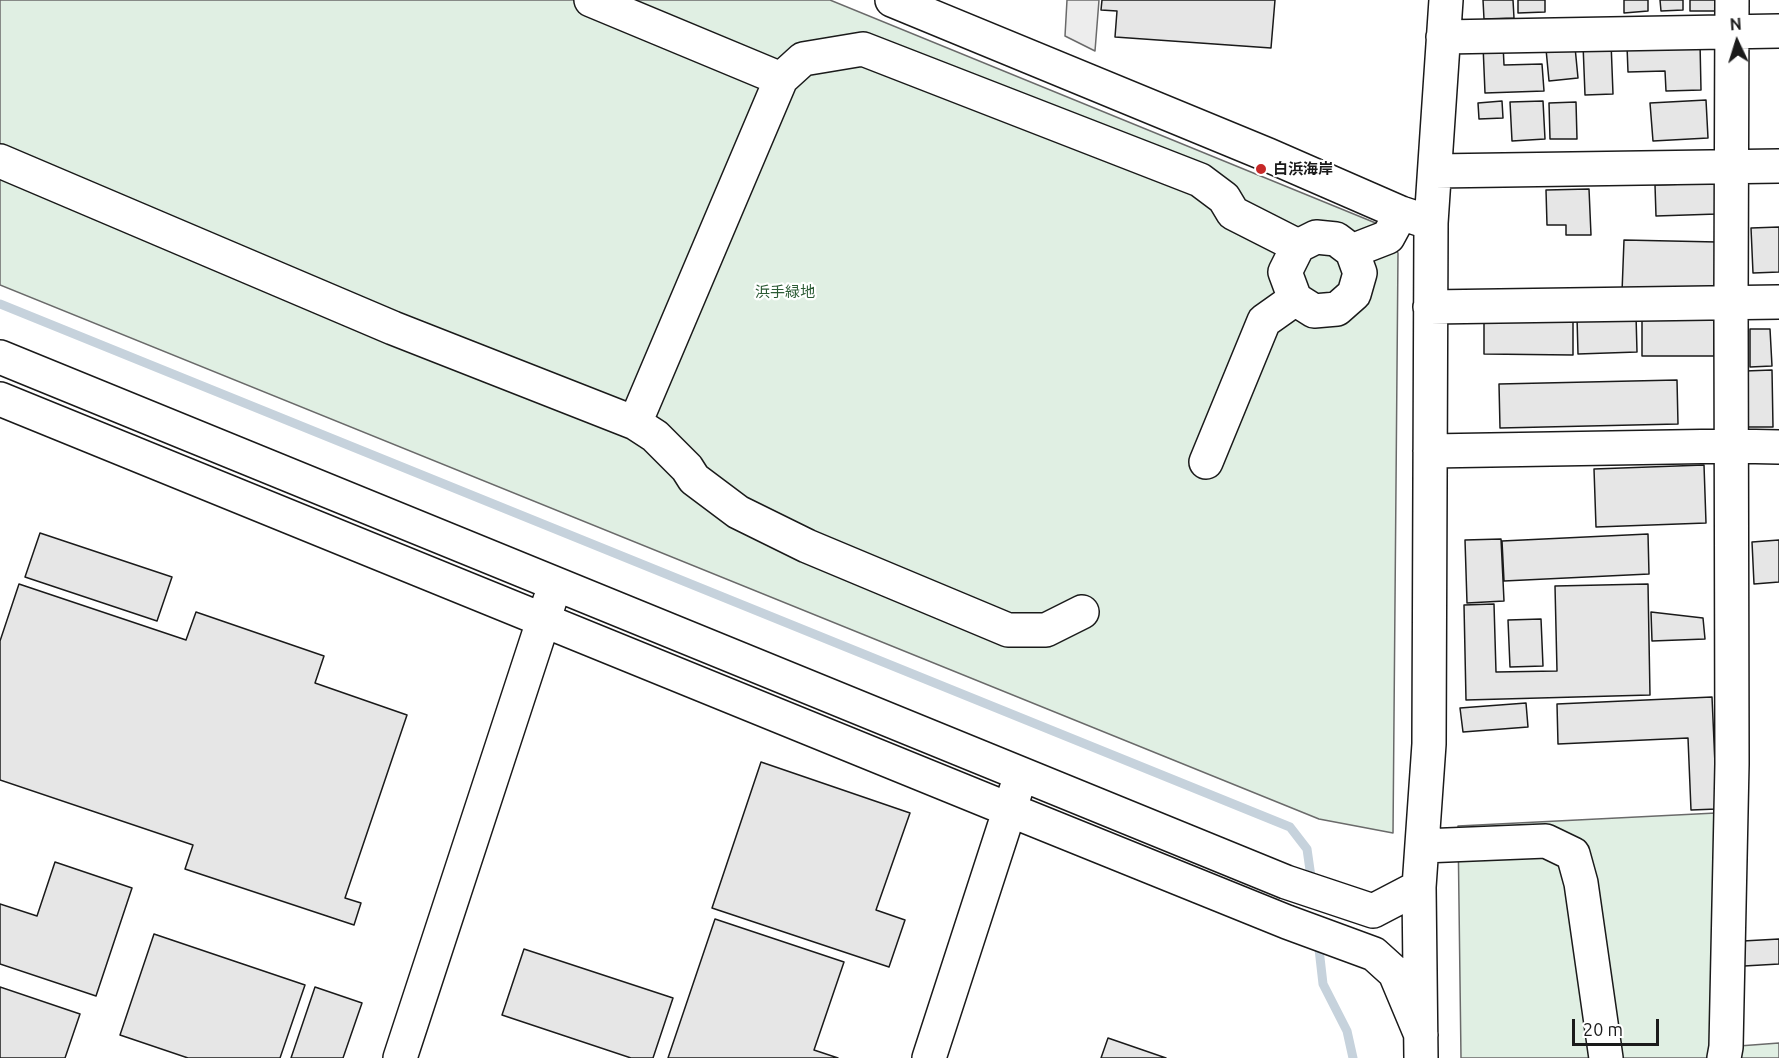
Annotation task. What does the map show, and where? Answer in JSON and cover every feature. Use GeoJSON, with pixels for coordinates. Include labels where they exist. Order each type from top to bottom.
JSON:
{"type":"FeatureCollection","features":[{"type":"Feature","properties":{"kind":"street"},"geometry":{"type":"LineString","coordinates":[[591,0],[781,79]]}},
{"type":"Feature","properties":{"kind":"street"},"geometry":{"type":"LineString","coordinates":[[892,0],[926,7],[1401,213],[1431,223]]}},
{"type":"Feature","properties":{"kind":"street"},"geometry":{"type":"LineString","coordinates":[[1421,1046],[1419,887],[1429,744],[1431,223],[1446,0]]}},
{"type":"Feature","properties":{"kind":"street"},"geometry":{"type":"LineString","coordinates":[[1443,37],[1732,16],[1779,31]]}},
{"type":"Feature","properties":{"kind":"street"},"geometry":{"type":"LineString","coordinates":[[1725,1052],[1732,764],[1732,16]]}},
{"type":"Feature","properties":{"kind":"street"},"geometry":{"type":"LineString","coordinates":[[635,423],[781,79],[803,59],[863,49],[1200,180],[1224,198],[1233,213],[1298,246]]}},
{"type":"Feature","properties":{"kind":"street"},"geometry":{"type":"LineString","coordinates":[[0,161],[382,323],[635,423],[655,436],[687,468],[694,479],[738,512],[807,546],[1008,630],[1046,630],[1082,612]]}},
{"type":"Feature","properties":{"kind":"street"},"geometry":{"type":"LineString","coordinates":[[1435,171],[1779,166]]}},
{"type":"Feature","properties":{"kind":"street"},"geometry":{"type":"LineString","coordinates":[[1352,251],[1388,237],[1401,213]]}},
{"type":"Feature","properties":{"kind":"street"},"geometry":{"type":"LineString","coordinates":[[1316,237],[1336,239],[1352,251],[1360,273],[1354,294],[1337,309],[1314,311],[1295,300],[1285,272],[1298,246],[1316,237]]}},
{"type":"Feature","properties":{"kind":"street"},"geometry":{"type":"LineString","coordinates":[[1206,462],[1264,321],[1295,300]]}},
{"type":"Feature","properties":{"kind":"street"},"geometry":{"type":"LineString","coordinates":[[1430,307],[1779,302]]}},
{"type":"Feature","properties":{"kind":"street"},"geometry":{"type":"LineString","coordinates":[[0,357],[1286,882],[1373,911],[1419,887]]}},
{"type":"Feature","properties":{"kind":"street"},"geometry":{"type":"LineString","coordinates":[[0,399],[1287,922],[1374,954],[1395,973],[1421,1046]]}},
{"type":"Feature","properties":{"kind":"street"},"geometry":{"type":"LineString","coordinates":[[1430,452],[1779,447]]}},
{"type":"Feature","properties":{"kind":"street"},"geometry":{"type":"LineString","coordinates":[[400,1058],[555,584]]}},
{"type":"Feature","properties":{"kind":"street"},"geometry":{"type":"LineString","coordinates":[[929,1058],[1022,774]]}},
{"type":"Feature","properties":{"kind":"street"},"geometry":{"type":"LineString","coordinates":[[1423,846],[1546,841],[1573,854],[1581,883],[1606,1058]]}},
{"type":"Feature","properties":{"kind":"street"},"geometry":{"type":"LineString","coordinates":[[1374,954],[1395,950],[1420,938]]}},
{"type":"Feature","properties":{"kind":"green space","name":"浜手緑地"},"geometry":{"type":"Polygon","coordinates":[[[0,0],[830,0],[1383,226],[1398,253],[1393,833],[1319,819],[0,285],[0,0]]]}},
{"type":"Feature","properties":{"kind":"green space"},"geometry":{"type":"Polygon","coordinates":[[[1716,813],[1712,1048],[1779,1043],[1779,1058],[1461,1058],[1458,826],[1716,813]]]}},
{"type":"Feature","properties":{"kind":"shaded area"},"geometry":{"type":"Polygon","coordinates":[[[1067,0],[1099,0],[1095,51],[1065,36],[1067,0]]]}},
{"type":"Feature","properties":{"kind":"building"},"geometry":{"type":"Polygon","coordinates":[[[1102,0],[1275,0],[1271,48],[1115,37],[1117,11],[1101,10],[1102,0]]]}},
{"type":"Feature","properties":{"kind":"building"},"geometry":{"type":"Polygon","coordinates":[[[1483,0],[1513,0],[1514,18],[1484,19],[1483,0]]]}},
{"type":"Feature","properties":{"kind":"building"},"geometry":{"type":"Polygon","coordinates":[[[1518,0],[1545,0],[1545,12],[1518,13],[1518,0]]]}},
{"type":"Feature","properties":{"kind":"building"},"geometry":{"type":"Polygon","coordinates":[[[1624,0],[1648,0],[1648,11],[1624,13],[1624,0]]]}},
{"type":"Feature","properties":{"kind":"building"},"geometry":{"type":"Polygon","coordinates":[[[1660,0],[1683,0],[1683,10],[1661,11],[1660,0]]]}},
{"type":"Feature","properties":{"kind":"building"},"geometry":{"type":"Polygon","coordinates":[[[1690,0],[1715,0],[1715,11],[1690,11],[1690,0]]]}},
{"type":"Feature","properties":{"kind":"building"},"geometry":{"type":"Polygon","coordinates":[[[1611,42],[1613,94],[1585,95],[1583,44],[1611,42]]]}},
{"type":"Feature","properties":{"kind":"building"},"geometry":{"type":"Polygon","coordinates":[[[1700,43],[1701,90],[1666,91],[1665,71],[1628,72],[1627,46],[1700,43]]]}},
{"type":"Feature","properties":{"kind":"building"},"geometry":{"type":"Polygon","coordinates":[[[1503,44],[1504,65],[1542,64],[1544,91],[1485,93],[1483,45],[1503,44]]]}},
{"type":"Feature","properties":{"kind":"building"},"geometry":{"type":"Polygon","coordinates":[[[1575,47],[1578,78],[1549,81],[1546,49],[1575,47]]]}},
{"type":"Feature","properties":{"kind":"building"},"geometry":{"type":"Polygon","coordinates":[[[1706,100],[1708,138],[1653,141],[1650,103],[1706,100]]]}},
{"type":"Feature","properties":{"kind":"building"},"geometry":{"type":"Polygon","coordinates":[[[1502,101],[1503,118],[1479,119],[1478,103],[1502,101]]]}},
{"type":"Feature","properties":{"kind":"building"},"geometry":{"type":"Polygon","coordinates":[[[1543,101],[1545,139],[1512,141],[1510,102],[1543,101]]]}},
{"type":"Feature","properties":{"kind":"building"},"geometry":{"type":"Polygon","coordinates":[[[1576,102],[1577,139],[1550,139],[1549,103],[1576,102]]]}},
{"type":"Feature","properties":{"kind":"building"},"geometry":{"type":"Polygon","coordinates":[[[1716,183],[1717,214],[1656,216],[1655,185],[1716,183]]]}},
{"type":"Feature","properties":{"kind":"building"},"geometry":{"type":"Polygon","coordinates":[[[1589,189],[1591,235],[1566,235],[1566,225],[1547,225],[1546,190],[1589,189]]]}},
{"type":"Feature","properties":{"kind":"building"},"geometry":{"type":"Polygon","coordinates":[[[1779,227],[1779,272],[1753,273],[1751,228],[1779,227]]]}},
{"type":"Feature","properties":{"kind":"building"},"geometry":{"type":"Polygon","coordinates":[[[1624,240],[1717,242],[1716,294],[1622,292],[1624,240]]]}},
{"type":"Feature","properties":{"kind":"building"},"geometry":{"type":"Polygon","coordinates":[[[1636,315],[1637,352],[1578,354],[1577,317],[1636,315]]]}},
{"type":"Feature","properties":{"kind":"building"},"geometry":{"type":"Polygon","coordinates":[[[1714,315],[1714,356],[1642,356],[1642,316],[1714,315]]]}},
{"type":"Feature","properties":{"kind":"building"},"geometry":{"type":"Polygon","coordinates":[[[1484,319],[1573,319],[1573,355],[1484,354],[1484,319]]]}},
{"type":"Feature","properties":{"kind":"building"},"geometry":{"type":"Polygon","coordinates":[[[1750,329],[1770,329],[1772,366],[1750,367],[1750,329]]]}},
{"type":"Feature","properties":{"kind":"building"},"geometry":{"type":"Polygon","coordinates":[[[1772,370],[1773,427],[1746,427],[1745,371],[1772,370]]]}},
{"type":"Feature","properties":{"kind":"building"},"geometry":{"type":"Polygon","coordinates":[[[1677,380],[1678,424],[1500,428],[1499,384],[1677,380]]]}},
{"type":"Feature","properties":{"kind":"building"},"geometry":{"type":"Polygon","coordinates":[[[1704,465],[1706,523],[1596,527],[1594,469],[1704,465]]]}},
{"type":"Feature","properties":{"kind":"building"},"geometry":{"type":"Polygon","coordinates":[[[40,533],[172,577],[157,621],[25,577],[40,533]]]}},
{"type":"Feature","properties":{"kind":"building"},"geometry":{"type":"Polygon","coordinates":[[[1648,534],[1649,574],[1504,581],[1502,541],[1648,534]]]}},
{"type":"Feature","properties":{"kind":"building"},"geometry":{"type":"Polygon","coordinates":[[[1501,539],[1504,601],[1467,603],[1465,540],[1501,539]]]}},
{"type":"Feature","properties":{"kind":"building"},"geometry":{"type":"Polygon","coordinates":[[[1779,540],[1779,582],[1754,584],[1752,542],[1779,540]]]}},
{"type":"Feature","properties":{"kind":"building"},"geometry":{"type":"Polygon","coordinates":[[[19,584],[186,640],[196,612],[324,656],[315,683],[407,715],[345,898],[361,903],[354,925],[185,869],[193,845],[0,780],[0,641],[19,584]]]}},
{"type":"Feature","properties":{"kind":"building"},"geometry":{"type":"Polygon","coordinates":[[[1648,584],[1650,695],[1466,700],[1464,605],[1494,604],[1496,672],[1557,671],[1555,586],[1648,584]]]}},
{"type":"Feature","properties":{"kind":"building"},"geometry":{"type":"Polygon","coordinates":[[[1651,612],[1703,618],[1705,639],[1652,641],[1651,612]]]}},
{"type":"Feature","properties":{"kind":"building"},"geometry":{"type":"Polygon","coordinates":[[[1541,619],[1543,666],[1510,667],[1508,620],[1541,619]]]}},
{"type":"Feature","properties":{"kind":"building"},"geometry":{"type":"Polygon","coordinates":[[[1712,697],[1717,809],[1691,810],[1688,738],[1558,744],[1557,704],[1712,697]]]}},
{"type":"Feature","properties":{"kind":"building"},"geometry":{"type":"Polygon","coordinates":[[[1526,703],[1528,727],[1463,732],[1460,708],[1526,703]]]}},
{"type":"Feature","properties":{"kind":"building"},"geometry":{"type":"Polygon","coordinates":[[[761,762],[910,813],[876,910],[905,920],[889,967],[712,908],[761,762]]]}},
{"type":"Feature","properties":{"kind":"building"},"geometry":{"type":"Polygon","coordinates":[[[55,862],[132,888],[96,996],[0,964],[0,904],[37,916],[55,862]]]}},
{"type":"Feature","properties":{"kind":"building"},"geometry":{"type":"Polygon","coordinates":[[[715,919],[844,962],[814,1050],[838,1058],[668,1058],[715,919]]]}},
{"type":"Feature","properties":{"kind":"building"},"geometry":{"type":"Polygon","coordinates":[[[154,934],[305,985],[280,1058],[188,1058],[120,1035],[154,934]]]}},
{"type":"Feature","properties":{"kind":"building"},"geometry":{"type":"Polygon","coordinates":[[[1779,939],[1779,964],[1744,966],[1743,941],[1779,939]]]}},
{"type":"Feature","properties":{"kind":"building"},"geometry":{"type":"Polygon","coordinates":[[[524,949],[673,998],[653,1058],[631,1058],[502,1015],[524,949]]]}},
{"type":"Feature","properties":{"kind":"building"},"geometry":{"type":"Polygon","coordinates":[[[0,987],[80,1014],[65,1058],[0,1058],[0,987]]]}},
{"type":"Feature","properties":{"kind":"building"},"geometry":{"type":"Polygon","coordinates":[[[315,987],[362,1003],[343,1058],[291,1058],[315,987]]]}},
{"type":"Feature","properties":{"kind":"building"},"geometry":{"type":"Polygon","coordinates":[[[1108,1038],[1166,1058],[1101,1058],[1108,1038]]]}},
{"type":"Feature","properties":{"kind":"waterway"},"geometry":{"type":"LineString","coordinates":[[0,304],[1290,827],[1307,849],[1312,884]]}},
{"type":"Feature","properties":{"kind":"waterway"},"geometry":{"type":"LineString","coordinates":[[1318,940],[1323,984],[1347,1031],[1353,1058]]}},
{"type":"Feature","properties":{"kind":"place","name":"白浜海岸"},"geometry":{"type":"Point","coordinates":[1261,169]}}]}
